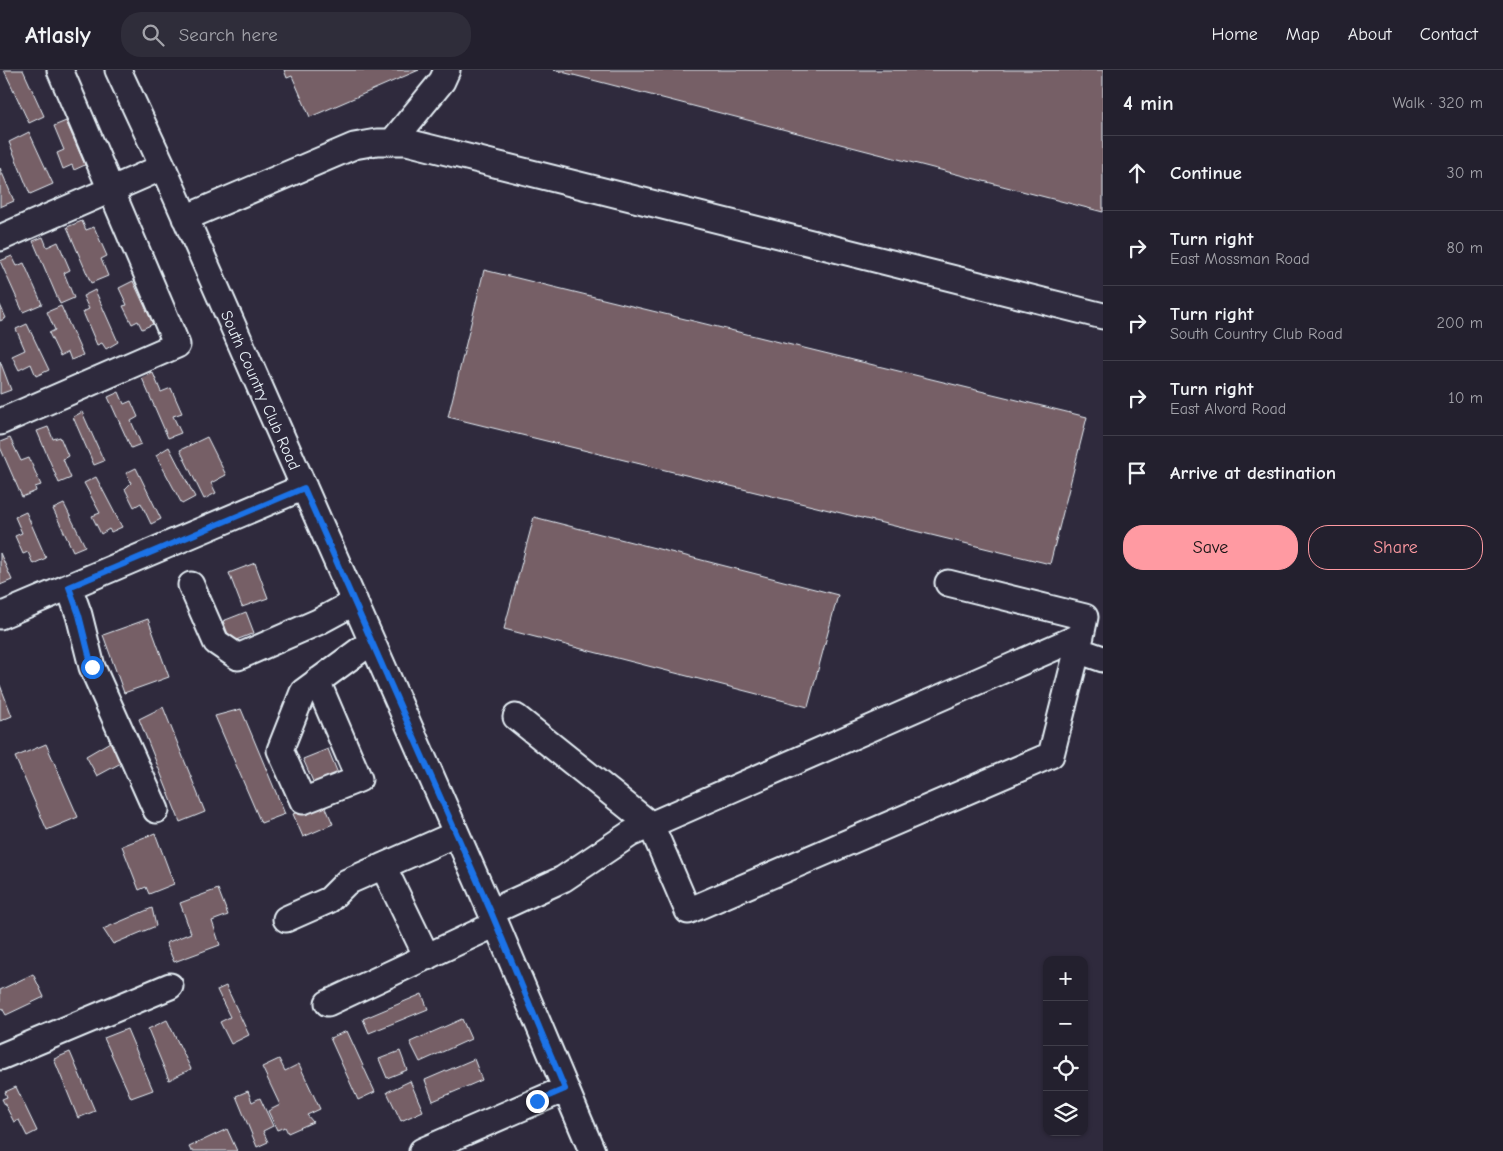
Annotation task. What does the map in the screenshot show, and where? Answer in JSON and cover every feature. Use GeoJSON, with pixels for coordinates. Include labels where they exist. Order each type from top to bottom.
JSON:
{"type":"FeatureCollection","features":[{"type":"Feature","properties":{"kind":"street"},"geometry":{"type":"LineString","coordinates":[[0,422],[177,345],[60,70]]}},
{"type":"Feature","properties":{"kind":"street","name":"South Country Club Road"},"geometry":{"type":"LineString","coordinates":[[118,70],[355,602],[592,1151]]}},
{"type":"Feature","properties":{"kind":"street"},"geometry":{"type":"LineString","coordinates":[[392,141],[442,81],[447,70]]}},
{"type":"Feature","properties":{"kind":"street"},"geometry":{"type":"LineString","coordinates":[[185,218],[354,146],[392,141],[407,142],[1103,316]]}},
{"type":"Feature","properties":{"kind":"street"},"geometry":{"type":"LineString","coordinates":[[0,238],[163,168]]}},
{"type":"Feature","properties":{"kind":"street"},"geometry":{"type":"LineString","coordinates":[[0,616],[304,488]]}},
{"type":"Feature","properties":{"kind":"street"},"geometry":{"type":"LineString","coordinates":[[516,717],[650,825],[688,911],[1051,755],[1086,617],[948,583]]}},
{"type":"Feature","properties":{"kind":"street"},"geometry":{"type":"LineString","coordinates":[[191,584],[216,642],[238,657],[318,622],[355,602]]}},
{"type":"Feature","properties":{"kind":"street"},"geometry":{"type":"LineString","coordinates":[[69,587],[79,615],[92,667],[156,810]]}},
{"type":"Feature","properties":{"kind":"street"},"geometry":{"type":"LineString","coordinates":[[317,681],[371,642]]}},
{"type":"Feature","properties":{"kind":"street"},"geometry":{"type":"LineString","coordinates":[[1079,643],[1103,659]]}},
{"type":"Feature","properties":{"kind":"street"},"geometry":{"type":"LineString","coordinates":[[328,1004],[453,945],[493,918],[564,879],[630,834],[1079,643]]}},
{"type":"Feature","properties":{"kind":"street"},"geometry":{"type":"LineString","coordinates":[[286,918],[329,900],[347,882],[456,834]]}},
{"type":"Feature","properties":{"kind":"street"},"geometry":{"type":"LineString","coordinates":[[383,866],[427,957]]}},
{"type":"Feature","properties":{"kind":"street"},"geometry":{"type":"LineString","coordinates":[[0,1057],[170,986]]}},
{"type":"Feature","properties":{"kind":"street"},"geometry":{"type":"LineString","coordinates":[[422,1151],[565,1089]]}},
{"type":"Feature","properties":{"kind":"building"},"geometry":{"type":"Polygon","coordinates":[[[4,70],[23,70],[44,116],[29,123],[4,70]]]}},
{"type":"Feature","properties":{"kind":"building"},"geometry":{"type":"Polygon","coordinates":[[[284,70],[419,70],[310,117],[292,76],[287,78],[284,70]]]}},
{"type":"Feature","properties":{"kind":"building"},"geometry":{"type":"Polygon","coordinates":[[[554,70],[1103,70],[1103,212],[554,70]]]}},
{"type":"Feature","properties":{"kind":"building"},"geometry":{"type":"Polygon","coordinates":[[[66,121],[85,165],[74,170],[72,165],[63,169],[57,153],[64,150],[54,126],[66,121]]]}},
{"type":"Feature","properties":{"kind":"building"},"geometry":{"type":"Polygon","coordinates":[[[29,132],[53,184],[30,194],[9,142],[29,132]]]}},
{"type":"Feature","properties":{"kind":"building"},"geometry":{"type":"Polygon","coordinates":[[[0,168],[14,201],[0,207],[0,168]]]}},
{"type":"Feature","properties":{"kind":"building"},"geometry":{"type":"Polygon","coordinates":[[[82,221],[86,230],[94,227],[107,256],[101,259],[108,276],[91,283],[67,227],[82,221]]]}},
{"type":"Feature","properties":{"kind":"building"},"geometry":{"type":"Polygon","coordinates":[[[43,237],[47,247],[58,242],[70,270],[64,273],[74,298],[60,304],[33,241],[43,237]]]}},
{"type":"Feature","properties":{"kind":"building"},"geometry":{"type":"Polygon","coordinates":[[[12,256],[17,266],[24,263],[42,304],[23,312],[0,261],[12,256]]]}},
{"type":"Feature","properties":{"kind":"building"},"geometry":{"type":"Polygon","coordinates":[[[484,270],[1087,417],[1050,564],[448,417],[484,270]]]}},
{"type":"Feature","properties":{"kind":"building"},"geometry":{"type":"Polygon","coordinates":[[[133,281],[153,324],[142,329],[138,321],[132,324],[123,306],[127,305],[119,288],[133,281]]]}},
{"type":"Feature","properties":{"kind":"building"},"geometry":{"type":"Polygon","coordinates":[[[95,290],[118,342],[106,349],[102,343],[97,345],[83,312],[89,309],[83,296],[95,290]]]}},
{"type":"Feature","properties":{"kind":"building"},"geometry":{"type":"Polygon","coordinates":[[[0,305],[6,318],[0,321],[0,305]]]}},
{"type":"Feature","properties":{"kind":"building"},"geometry":{"type":"Polygon","coordinates":[[[61,306],[83,355],[71,360],[68,352],[60,356],[49,333],[55,330],[47,312],[61,306]]]}},
{"type":"Feature","properties":{"kind":"building"},"geometry":{"type":"Polygon","coordinates":[[[27,324],[49,370],[36,376],[31,364],[19,370],[12,356],[25,350],[16,329],[27,324]]]}},
{"type":"Feature","properties":{"kind":"building"},"geometry":{"type":"Polygon","coordinates":[[[0,361],[11,390],[0,394],[0,361]]]}},
{"type":"Feature","properties":{"kind":"building"},"geometry":{"type":"Polygon","coordinates":[[[153,373],[161,392],[171,388],[182,413],[173,416],[181,433],[168,438],[142,378],[153,373]]]}},
{"type":"Feature","properties":{"kind":"building"},"geometry":{"type":"Polygon","coordinates":[[[119,392],[124,404],[131,401],[138,417],[131,421],[141,444],[131,448],[108,397],[119,392]]]}},
{"type":"Feature","properties":{"kind":"building"},"geometry":{"type":"Polygon","coordinates":[[[82,412],[104,461],[94,465],[73,417],[82,412]]]}},
{"type":"Feature","properties":{"kind":"building"},"geometry":{"type":"Polygon","coordinates":[[[48,427],[53,439],[60,437],[68,456],[63,459],[71,478],[59,483],[37,431],[48,427]]]}},
{"type":"Feature","properties":{"kind":"building"},"geometry":{"type":"Polygon","coordinates":[[[207,437],[226,475],[211,483],[216,493],[204,499],[180,450],[207,437]]]}},
{"type":"Feature","properties":{"kind":"building"},"geometry":{"type":"Polygon","coordinates":[[[10,438],[21,461],[29,458],[41,485],[35,487],[36,491],[22,497],[0,447],[0,442],[10,438]]]}},
{"type":"Feature","properties":{"kind":"building"},"geometry":{"type":"Polygon","coordinates":[[[169,447],[195,497],[182,504],[156,455],[169,447]]]}},
{"type":"Feature","properties":{"kind":"building"},"geometry":{"type":"Polygon","coordinates":[[[136,468],[161,519],[151,524],[141,503],[134,507],[125,489],[131,483],[126,473],[136,468]]]}},
{"type":"Feature","properties":{"kind":"building"},"geometry":{"type":"Polygon","coordinates":[[[96,477],[122,527],[111,532],[109,529],[101,534],[92,516],[100,513],[84,483],[96,477]]]}},
{"type":"Feature","properties":{"kind":"building"},"geometry":{"type":"Polygon","coordinates":[[[64,504],[85,546],[73,551],[53,509],[64,504]]]}},
{"type":"Feature","properties":{"kind":"building"},"geometry":{"type":"Polygon","coordinates":[[[26,512],[46,558],[33,564],[28,552],[23,554],[15,536],[22,533],[15,517],[26,512]]]}},
{"type":"Feature","properties":{"kind":"building"},"geometry":{"type":"Polygon","coordinates":[[[534,517],[838,595],[808,707],[504,629],[534,517]]]}},
{"type":"Feature","properties":{"kind":"building"},"geometry":{"type":"Polygon","coordinates":[[[0,553],[12,580],[0,585],[0,553]]]}},
{"type":"Feature","properties":{"kind":"building"},"geometry":{"type":"Polygon","coordinates":[[[255,563],[268,598],[242,607],[229,573],[255,563]]]}},
{"type":"Feature","properties":{"kind":"building"},"geometry":{"type":"Polygon","coordinates":[[[246,612],[254,633],[231,642],[223,621],[246,612]]]}},
{"type":"Feature","properties":{"kind":"building"},"geometry":{"type":"Polygon","coordinates":[[[148,619],[169,677],[124,693],[103,635],[148,619]]]}},
{"type":"Feature","properties":{"kind":"building"},"geometry":{"type":"Polygon","coordinates":[[[0,685],[12,716],[0,721],[0,685]]]}},
{"type":"Feature","properties":{"kind":"building"},"geometry":{"type":"Polygon","coordinates":[[[163,707],[205,812],[180,822],[139,719],[163,707]]]}},
{"type":"Feature","properties":{"kind":"building"},"geometry":{"type":"Polygon","coordinates":[[[241,709],[285,814],[261,823],[215,716],[241,709]]]}},
{"type":"Feature","properties":{"kind":"building"},"geometry":{"type":"Polygon","coordinates":[[[110,742],[121,763],[97,776],[86,756],[110,742]]]}},
{"type":"Feature","properties":{"kind":"building"},"geometry":{"type":"Polygon","coordinates":[[[46,744],[78,817],[47,830],[15,757],[46,744]]]}},
{"type":"Feature","properties":{"kind":"building"},"geometry":{"type":"Polygon","coordinates":[[[328,749],[339,776],[315,786],[303,759],[328,749]]]}},
{"type":"Feature","properties":{"kind":"building"},"geometry":{"type":"Polygon","coordinates":[[[323,801],[333,824],[303,837],[293,814],[323,801]]]}},
{"type":"Feature","properties":{"kind":"building"},"geometry":{"type":"Polygon","coordinates":[[[155,833],[174,884],[149,894],[146,887],[139,890],[122,846],[155,833]]]}},
{"type":"Feature","properties":{"kind":"building"},"geometry":{"type":"Polygon","coordinates":[[[218,889],[228,915],[212,921],[220,945],[174,962],[166,943],[191,933],[180,903],[218,889]]]}},
{"type":"Feature","properties":{"kind":"building"},"geometry":{"type":"Polygon","coordinates":[[[152,908],[156,926],[113,944],[103,929],[152,908]]]}},
{"type":"Feature","properties":{"kind":"building"},"geometry":{"type":"Polygon","coordinates":[[[33,974],[44,997],[6,1015],[2,1008],[0,1009],[0,990],[33,974]]]}},
{"type":"Feature","properties":{"kind":"building"},"geometry":{"type":"Polygon","coordinates":[[[226,986],[249,1035],[231,1044],[220,1022],[230,1017],[217,990],[226,986]]]}},
{"type":"Feature","properties":{"kind":"building"},"geometry":{"type":"Polygon","coordinates":[[[422,994],[428,1009],[369,1033],[363,1019],[422,994]]]}},
{"type":"Feature","properties":{"kind":"building"},"geometry":{"type":"Polygon","coordinates":[[[462,1019],[471,1039],[420,1062],[410,1042],[462,1019]]]}},
{"type":"Feature","properties":{"kind":"building"},"geometry":{"type":"Polygon","coordinates":[[[167,1020],[191,1069],[169,1080],[148,1029],[167,1020]]]}},
{"type":"Feature","properties":{"kind":"building"},"geometry":{"type":"Polygon","coordinates":[[[127,1029],[153,1090],[131,1098],[104,1038],[127,1029]]]}},
{"type":"Feature","properties":{"kind":"building"},"geometry":{"type":"Polygon","coordinates":[[[347,1031],[375,1092],[358,1100],[330,1038],[347,1031]]]}},
{"type":"Feature","properties":{"kind":"building"},"geometry":{"type":"Polygon","coordinates":[[[400,1051],[407,1070],[387,1078],[379,1059],[400,1051]]]}},
{"type":"Feature","properties":{"kind":"building"},"geometry":{"type":"Polygon","coordinates":[[[70,1052],[95,1111],[78,1118],[54,1059],[70,1052]]]}},
{"type":"Feature","properties":{"kind":"building"},"geometry":{"type":"Polygon","coordinates":[[[279,1059],[285,1071],[299,1064],[320,1109],[307,1115],[313,1122],[288,1133],[285,1127],[277,1130],[268,1111],[280,1105],[262,1067],[279,1059]]]}},
{"type":"Feature","properties":{"kind":"building"},"geometry":{"type":"Polygon","coordinates":[[[474,1059],[482,1080],[433,1101],[425,1080],[474,1059]]]}},
{"type":"Feature","properties":{"kind":"building"},"geometry":{"type":"Polygon","coordinates":[[[410,1081],[423,1111],[401,1121],[387,1092],[410,1081]]]}},
{"type":"Feature","properties":{"kind":"building"},"geometry":{"type":"Polygon","coordinates":[[[16,1087],[37,1131],[27,1136],[19,1120],[14,1122],[2,1099],[7,1097],[5,1092],[16,1087]]]}},
{"type":"Feature","properties":{"kind":"building"},"geometry":{"type":"Polygon","coordinates":[[[248,1091],[252,1102],[260,1098],[273,1126],[263,1131],[268,1142],[257,1147],[236,1096],[248,1091]]]}},
{"type":"Feature","properties":{"kind":"building"},"geometry":{"type":"Polygon","coordinates":[[[227,1129],[237,1151],[191,1151],[189,1147],[227,1129]]]}},
{"type":"Feature","properties":{"kind":"route"},"geometry":{"type":"LineString","coordinates":[[92,667],[79,615],[69,587],[304,488],[491,912],[565,1089],[537,1101]]}}]}
